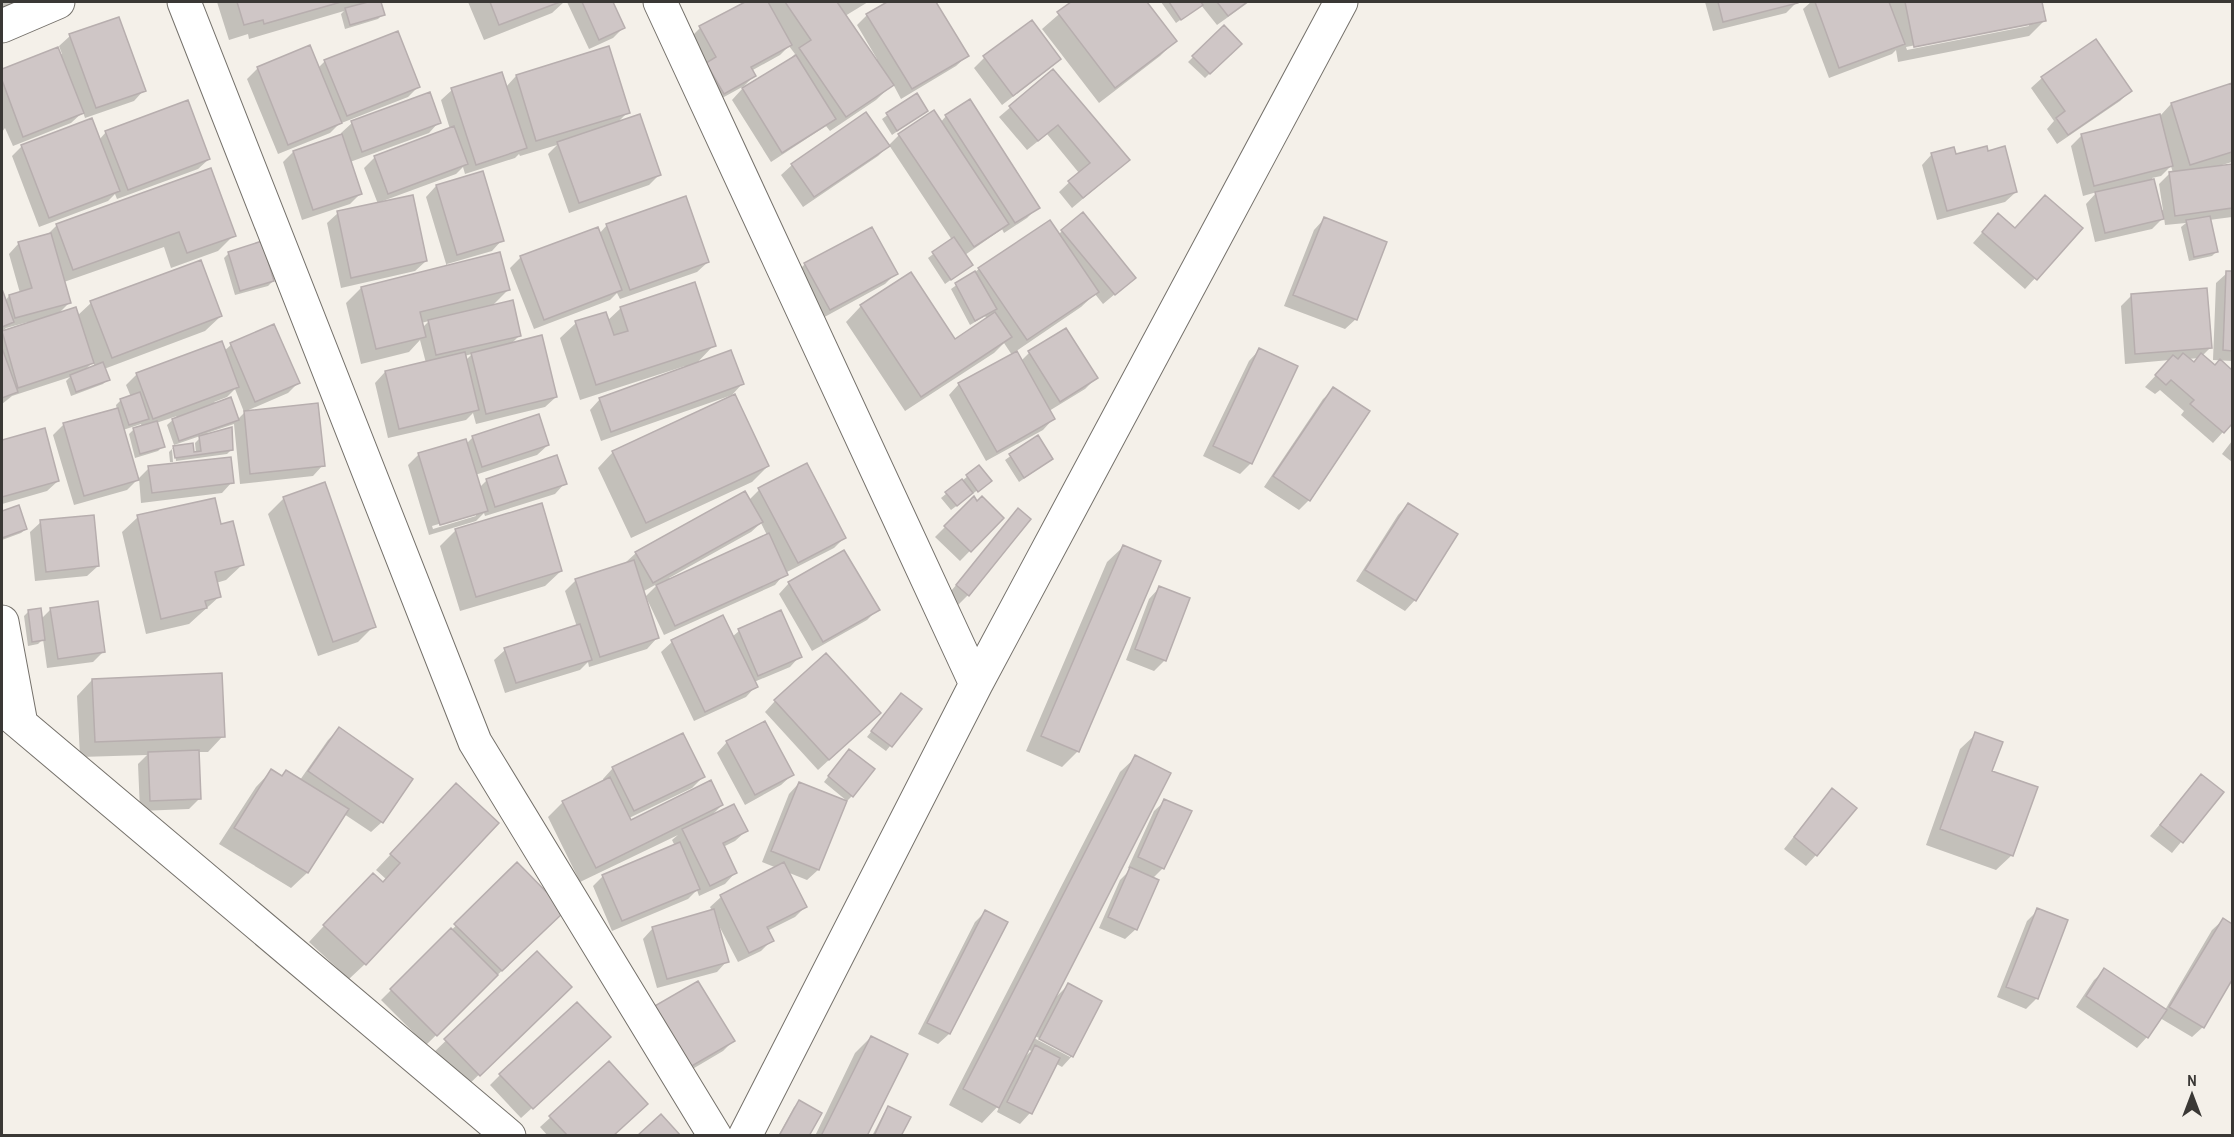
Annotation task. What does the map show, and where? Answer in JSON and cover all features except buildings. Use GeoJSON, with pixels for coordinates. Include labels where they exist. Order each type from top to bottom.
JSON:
{"type":"FeatureCollection","features":[{"type":"Feature","properties":{"kind":"street"},"geometry":{"type":"LineString","coordinates":[[2,26],[58,2]]}},
{"type":"Feature","properties":{"kind":"street"},"geometry":{"type":"LineString","coordinates":[[184,2],[475,742],[715,1136]]}},
{"type":"Feature","properties":{"kind":"street"},"geometry":{"type":"LineString","coordinates":[[745,1136],[976,684],[1341,2]]}},
{"type":"Feature","properties":{"kind":"street"},"geometry":{"type":"LineString","coordinates":[[670,6],[976,684]]}},
{"type":"Feature","properties":{"kind":"street"},"geometry":{"type":"LineString","coordinates":[[2,622],[11,716],[509,1136]]}}]}
